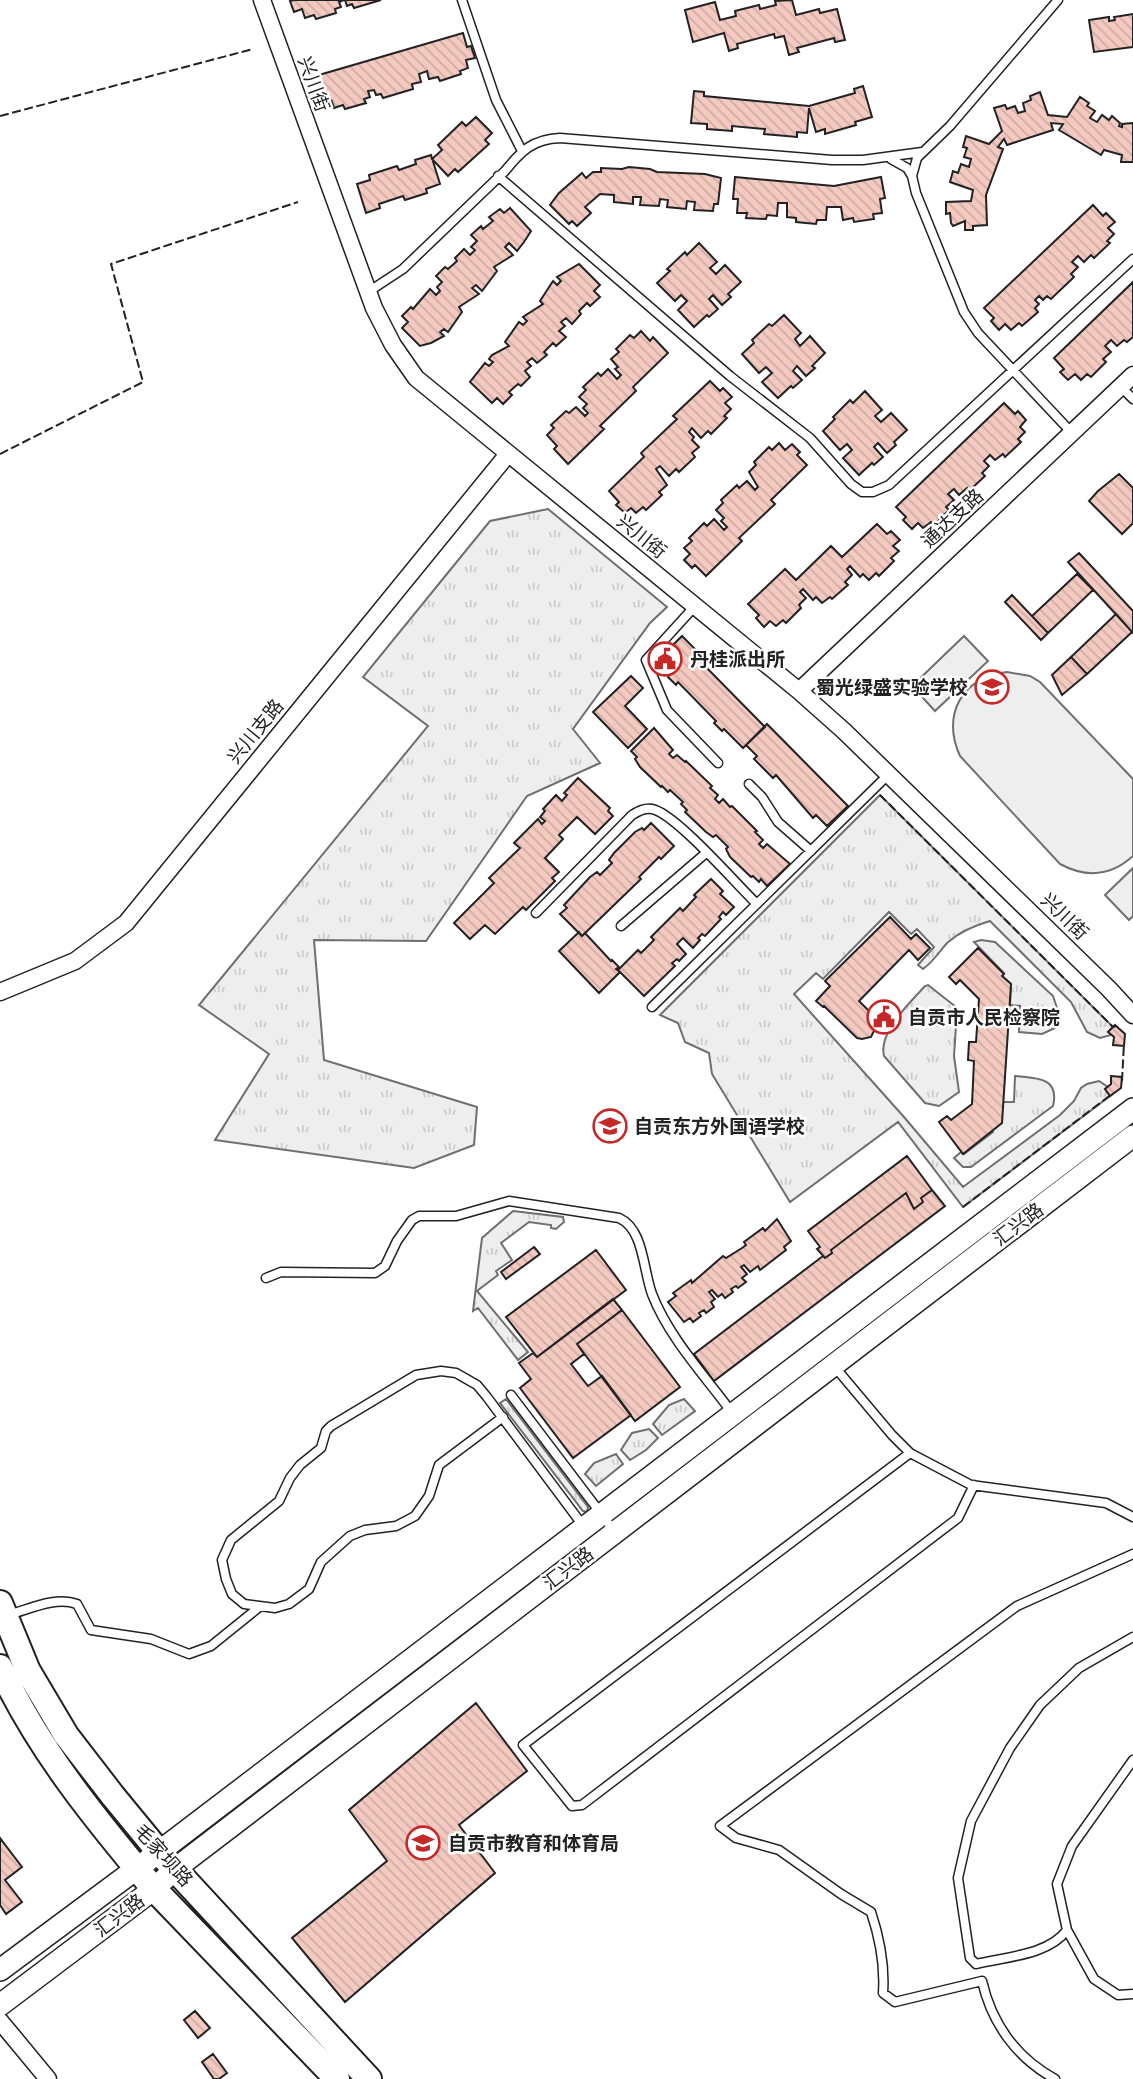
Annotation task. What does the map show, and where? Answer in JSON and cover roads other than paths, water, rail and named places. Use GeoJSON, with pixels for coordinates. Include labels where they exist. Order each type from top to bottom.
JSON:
{"type":"FeatureCollection","features":[{"type":"Feature","properties":{"kind":"main road"},"geometry":{"type":"LineString","coordinates":[[167,1860],[585,1527],[1133,1109]]}},
{"type":"Feature","properties":{"kind":"main road","name":"汇兴路"},"geometry":{"type":"LineString","coordinates":[[0,1970],[136,1868],[167,1860],[607,1538],[1133,1136]]}},
{"type":"Feature","properties":{"kind":"main road","name":"毛家坝路"},"geometry":{"type":"LineString","coordinates":[[3,1609],[28,1671],[66,1735],[167,1860],[369,2079]]}},
{"type":"Feature","properties":{"kind":"main road","name":"毛家坝路"},"geometry":{"type":"LineString","coordinates":[[1,1674],[44,1747],[94,1816],[153,1889],[333,2077]]}},
{"type":"Feature","properties":{"kind":"main road","name":"汇兴路"},"geometry":{"type":"LineString","coordinates":[[2,2009],[153,1889],[167,1860]]}},
{"type":"Feature","properties":{"kind":"street","name":"兴川街"},"geometry":{"type":"LineString","coordinates":[[262,0],[368,292],[393,345],[416,378],[799,691],[889,774],[1133,1015]]}},
{"type":"Feature","properties":{"kind":"street","name":"通达支路"},"geometry":{"type":"LineString","coordinates":[[799,691],[1127,381]]}},
{"type":"Feature","properties":{"kind":"street","name":"兴川支路"},"geometry":{"type":"LineString","coordinates":[[0,992],[75,961],[126,923],[508,454]]}},
{"type":"Feature","properties":{"kind":"street"},"geometry":{"type":"LineString","coordinates":[[2,2009],[48,2079]]}},
{"type":"Feature","properties":{"kind":"lane"},"geometry":{"type":"LineString","coordinates":[[462,0],[496,100],[522,150]]}},
{"type":"Feature","properties":{"kind":"lane"},"geometry":{"type":"LineString","coordinates":[[912,176],[913,167],[922,152],[950,126],[1058,0]]}},
{"type":"Feature","properties":{"kind":"lane"},"geometry":{"type":"LineString","coordinates":[[368,292],[402,269],[498,177],[522,150],[532,142],[546,138],[832,160],[922,152]]}},
{"type":"Feature","properties":{"kind":"lane"},"geometry":{"type":"LineString","coordinates":[[883,157],[898,161],[912,176],[964,312],[978,333],[1072,432]]}},
{"type":"Feature","properties":{"kind":"lane"},"geometry":{"type":"LineString","coordinates":[[498,177],[730,376],[810,438],[851,484],[862,492],[873,492],[889,485],[1133,258]]}},
{"type":"Feature","properties":{"kind":"lane"},"geometry":{"type":"LineString","coordinates":[[1127,381],[1133,399]]}},
{"type":"Feature","properties":{"kind":"lane"},"geometry":{"type":"LineString","coordinates":[[695,606],[646,660],[667,710],[718,763]]}},
{"type":"Feature","properties":{"kind":"lane"},"geometry":{"type":"LineString","coordinates":[[652,1007],[889,774]]}},
{"type":"Feature","properties":{"kind":"lane"},"geometry":{"type":"LineString","coordinates":[[749,785],[762,797],[778,822],[811,851]]}},
{"type":"Feature","properties":{"kind":"lane"},"geometry":{"type":"LineString","coordinates":[[536,913],[632,816],[643,809],[655,810],[674,822],[757,904]]}},
{"type":"Feature","properties":{"kind":"lane"},"geometry":{"type":"LineString","coordinates":[[621,926],[706,853]]}},
{"type":"Feature","properties":{"kind":"lane"},"geometry":{"type":"LineString","coordinates":[[266,1278],[281,1272],[375,1273],[385,1266],[397,1241],[412,1220],[419,1216],[462,1215],[509,1201],[619,1218],[631,1225],[648,1282],[678,1340],[747,1431]]}},
{"type":"Feature","properties":{"kind":"lane"},"geometry":{"type":"LineString","coordinates":[[834,1365],[910,1453],[974,1485],[1106,1503],[1133,1517]]}},
{"type":"Feature","properties":{"kind":"lane"},"geometry":{"type":"LineString","coordinates":[[503,1417],[439,1465],[429,1496],[415,1516],[396,1527],[357,1532],[321,1562],[309,1589],[300,1597],[275,1608],[258,1608],[244,1604],[232,1594],[222,1560],[231,1540],[279,1501],[300,1465],[321,1448],[326,1431],[416,1375],[441,1371],[456,1373],[477,1385],[503,1417],[585,1527],[607,1538]]}},
{"type":"Feature","properties":{"kind":"lane"},"geometry":{"type":"LineString","coordinates":[[511,1395],[602,1514],[607,1538]]}},
{"type":"Feature","properties":{"kind":"lane"},"geometry":{"type":"LineString","coordinates":[[910,1453],[523,1745],[572,1806],[582,1805],[958,1518],[974,1485]]}},
{"type":"Feature","properties":{"kind":"lane"},"geometry":{"type":"LineString","coordinates":[[1055,2079],[1037,2069],[1005,2037],[987,2002],[982,1981],[895,2002],[883,1993],[880,1938],[871,1912],[779,1850],[736,1838],[720,1826],[1017,1606],[1133,1554]]}},
{"type":"Feature","properties":{"kind":"lane"},"geometry":{"type":"LineString","coordinates":[[3,1609],[69,1601],[78,1604],[91,1630],[151,1639],[190,1654],[211,1646],[258,1608]]}},
{"type":"Feature","properties":{"kind":"lane"},"geometry":{"type":"LineString","coordinates":[[1067,1930],[1059,1940],[1040,1949],[976,1964],[970,1958],[958,1878],[971,1821],[1010,1748],[1040,1704],[1079,1668],[1133,1637]]}},
{"type":"Feature","properties":{"kind":"lane"},"geometry":{"type":"LineString","coordinates":[[1133,1760],[1072,1846],[1057,1884],[1067,1930],[1094,1979],[1118,1995],[1133,1994]]}},
{"type":"Feature","properties":{"kind":"place","name":"丹桂派出所"},"geometry":{"type":"Point","coordinates":[665,659]}},
{"type":"Feature","properties":{"kind":"place","name":"蜀光绿盛实验学校"},"geometry":{"type":"Point","coordinates":[992,687]}},
{"type":"Feature","properties":{"kind":"place","name":"自贡市人民检察院"},"geometry":{"type":"Point","coordinates":[884,1017]}},
{"type":"Feature","properties":{"kind":"place","name":"自贡东方外国语学校"},"geometry":{"type":"Point","coordinates":[610,1126]}},
{"type":"Feature","properties":{"kind":"place","name":"自贡市教育和体育局"},"geometry":{"type":"Point","coordinates":[423,1843]}}]}
